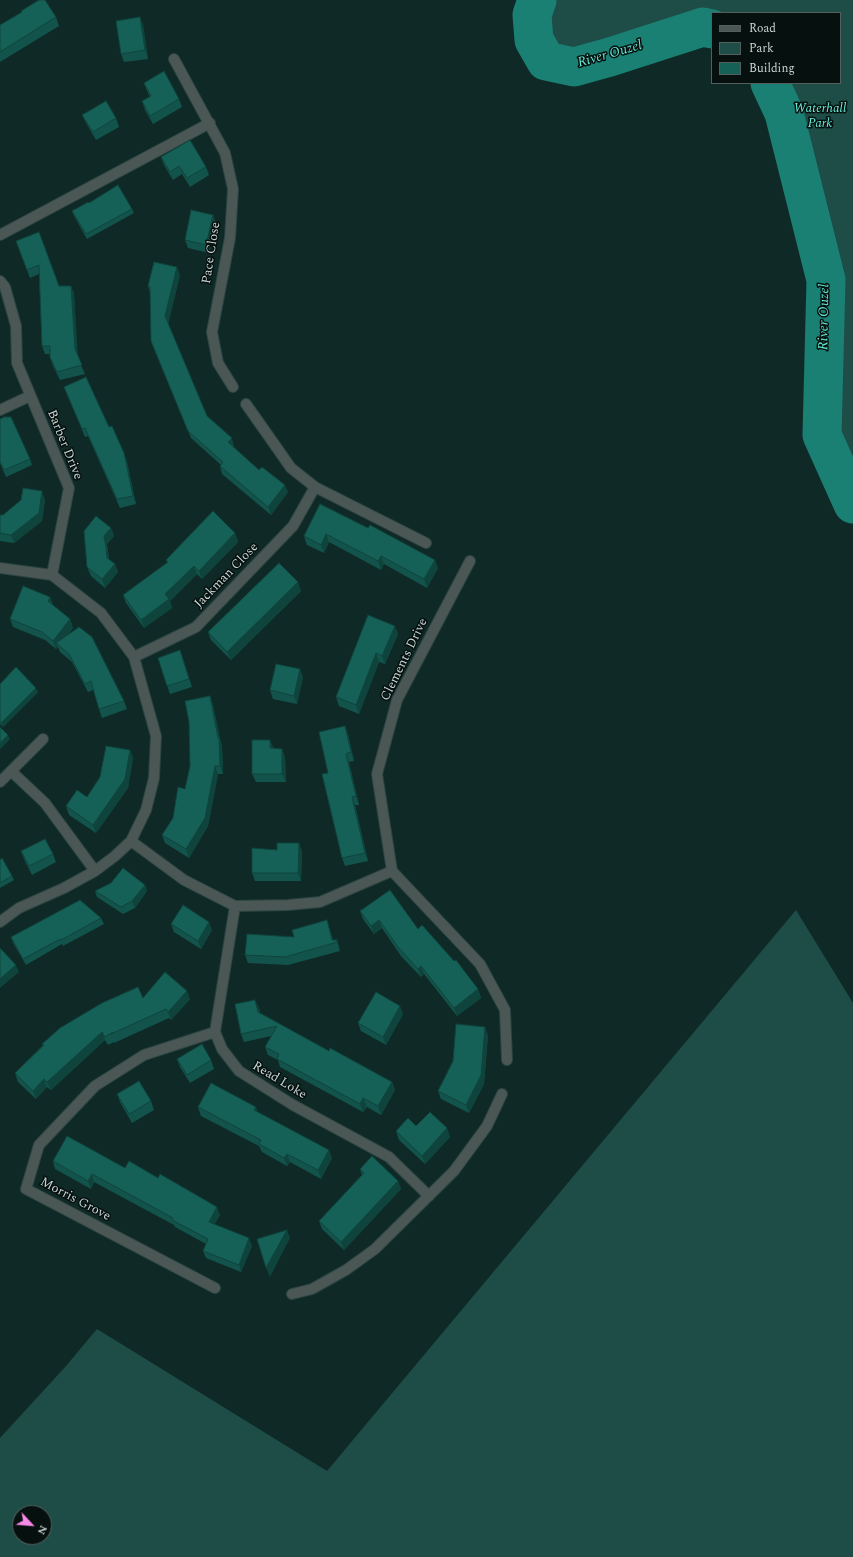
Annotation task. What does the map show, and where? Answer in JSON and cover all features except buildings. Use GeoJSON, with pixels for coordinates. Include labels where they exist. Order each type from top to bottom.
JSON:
{"type":"FeatureCollection","features":[{"type":"Feature","properties":{"kind":"street","name":"Pace Close"},"geometry":{"type":"LineString","coordinates":[[174,59],[225,153],[233,189],[230,238],[212,332],[218,364],[232,387]]}},
{"type":"Feature","properties":{"kind":"street"},"geometry":{"type":"LineString","coordinates":[[0,235],[210,123]]}},
{"type":"Feature","properties":{"kind":"street","name":"Barber Drive"},"geometry":{"type":"LineString","coordinates":[[0,281],[5,287],[16,326],[17,363],[69,488],[52,575]]}},
{"type":"Feature","properties":{"kind":"street"},"geometry":{"type":"LineString","coordinates":[[0,410],[30,396]]}},
{"type":"Feature","properties":{"kind":"street"},"geometry":{"type":"LineString","coordinates":[[246,404],[291,468],[315,487],[426,543]]}},
{"type":"Feature","properties":{"kind":"street","name":"Jackman Close"},"geometry":{"type":"LineString","coordinates":[[134,657],[196,627],[294,526],[315,487]]}},
{"type":"Feature","properties":{"kind":"street","name":"Clements Drive"},"geometry":{"type":"LineString","coordinates":[[392,871],[377,774],[397,700],[470,561]]}},
{"type":"Feature","properties":{"kind":"street"},"geometry":{"type":"LineString","coordinates":[[0,568],[52,575],[101,613],[134,657],[156,736],[154,778],[146,810],[130,841],[115,856],[95,870],[64,888],[19,908],[0,922]]}},
{"type":"Feature","properties":{"kind":"street"},"geometry":{"type":"LineString","coordinates":[[0,782],[43,739]]}},
{"type":"Feature","properties":{"kind":"street"},"geometry":{"type":"LineString","coordinates":[[11,771],[44,803],[95,870]]}},
{"type":"Feature","properties":{"kind":"street"},"geometry":{"type":"LineString","coordinates":[[130,841],[184,880],[235,906],[288,905],[320,902],[392,871],[480,964],[505,1010],[507,1060]]}},
{"type":"Feature","properties":{"kind":"street"},"geometry":{"type":"LineString","coordinates":[[215,1032],[235,906]]}},
{"type":"Feature","properties":{"kind":"street","name":"Read Loke"},"geometry":{"type":"LineString","coordinates":[[215,1032],[222,1049],[239,1072],[293,1105],[389,1158],[429,1196]]}},
{"type":"Feature","properties":{"kind":"street","name":"Morris Grove"},"geometry":{"type":"LineString","coordinates":[[215,1032],[144,1055],[95,1086],[39,1145],[26,1189],[215,1288]]}},
{"type":"Feature","properties":{"kind":"street"},"geometry":{"type":"LineString","coordinates":[[292,1294],[312,1289],[346,1270],[375,1249],[454,1171],[487,1126],[502,1094]]}},
{"type":"Feature","properties":{"kind":"green space","name":"Waterhall Park"},"geometry":{"type":"Polygon","coordinates":[[[537,0],[853,0],[853,459],[822,435],[826,280],[784,113],[770,84],[841,84],[841,12],[711,12],[711,29],[703,27],[574,67],[546,61],[534,40],[532,15],[537,0]]]}},
{"type":"Feature","properties":{"kind":"green space"},"geometry":{"type":"Polygon","coordinates":[[[796,910],[853,1003],[853,1557],[0,1557],[0,1438],[66,1366],[97,1329],[327,1471],[796,910]]]}},
{"type":"Feature","properties":{"kind":"waterway","name":"River Ouzel"},"geometry":{"type":"LineString","coordinates":[[537,0],[532,15],[534,40],[546,61],[574,67],[703,27],[711,29]]}},
{"type":"Feature","properties":{"kind":"waterway","name":"River Ouzel"},"geometry":{"type":"LineString","coordinates":[[770,84],[784,113],[826,280],[822,435],[853,504]]}}]}
